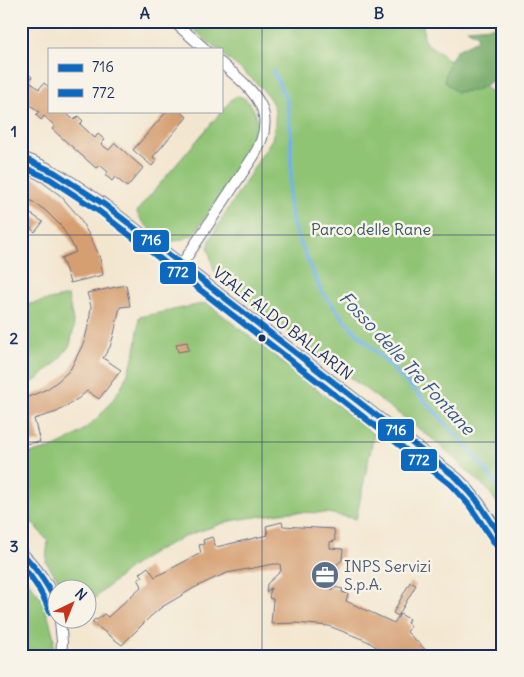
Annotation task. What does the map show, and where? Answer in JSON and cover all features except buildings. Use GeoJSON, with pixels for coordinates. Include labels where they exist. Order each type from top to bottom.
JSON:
{"type":"FeatureCollection","features":[{"type":"Feature","properties":{"kind":"street"},"geometry":{"type":"LineString","coordinates":[[173,21],[204,48]]}},
{"type":"Feature","properties":{"kind":"street"},"geometry":{"type":"LineString","coordinates":[[182,264],[258,150],[265,131],[264,112],[259,102],[244,83],[222,64]]}},
{"type":"Feature","properties":{"kind":"street","name":"VIALE ALDO BALLARIN"},"geometry":{"type":"LineString","coordinates":[[21,157],[47,167],[86,191],[457,478],[478,502],[503,540]]}},
{"type":"Feature","properties":{"kind":"street"},"geometry":{"type":"LineString","coordinates":[[21,552],[48,586]]}},
{"type":"Feature","properties":{"kind":"street"},"geometry":{"type":"LineString","coordinates":[[61,630],[61,656]]}},
{"type":"Feature","properties":{"kind":"green space","name":"Parco delle Rane"},"geometry":{"type":"Polygon","coordinates":[[[184,21],[473,21],[423,22],[424,41],[503,101],[503,511],[488,490],[434,440],[223,283],[214,270],[208,248],[211,238],[272,139],[275,122],[275,111],[267,95],[222,54],[222,48],[215,48],[184,21]]]}},
{"type":"Feature","properties":{"kind":"green space"},"geometry":{"type":"Polygon","coordinates":[[[503,26],[503,77],[475,91],[456,92],[444,81],[449,62],[457,50],[477,40],[477,35],[467,29],[503,26]]]}},
{"type":"Feature","properties":{"kind":"green space"},"geometry":{"type":"Polygon","coordinates":[[[237,96],[243,98],[256,115],[258,132],[253,150],[193,235],[182,240],[165,240],[145,225],[137,212],[233,98],[237,96]]]}},
{"type":"Feature","properties":{"kind":"green space"},"geometry":{"type":"Polygon","coordinates":[[[68,296],[74,327],[70,345],[57,362],[35,381],[21,384],[21,306],[68,296]]]}},
{"type":"Feature","properties":{"kind":"green space"},"geometry":{"type":"Polygon","coordinates":[[[207,303],[374,434],[356,519],[328,513],[287,512],[230,521],[188,535],[157,550],[131,567],[98,595],[98,580],[58,580],[46,562],[48,541],[21,510],[21,455],[48,449],[64,442],[88,427],[108,406],[123,383],[131,364],[136,344],[139,317],[207,303]]]}},
{"type":"Feature","properties":{"kind":"green space"},"geometry":{"type":"Polygon","coordinates":[[[21,572],[44,602],[48,616],[48,630],[52,630],[54,638],[52,656],[21,656],[21,572]]]}},
{"type":"Feature","properties":{"kind":"waterway","name":"Fosso delle Tre Fontane"},"geometry":{"type":"LineString","coordinates":[[273,71],[287,101],[291,133],[289,199],[293,225],[320,289],[346,322],[423,399],[470,450],[503,492]]}},
{"type":"Feature","properties":{"kind":"transit line","name":"716"},"geometry":{"type":"LineString","coordinates":[[21,157],[54,172],[105,205],[457,478],[476,499],[503,540]]}},
{"type":"Feature","properties":{"kind":"transit line","name":"772"},"geometry":{"type":"LineString","coordinates":[[21,166],[50,179],[100,212],[451,485],[469,505],[496,545]]}},
{"type":"Feature","properties":{"kind":"transit line","name":"716"},"geometry":{"type":"LineString","coordinates":[[21,552],[48,587]]}},
{"type":"Feature","properties":{"kind":"transit line","name":"772"},"geometry":{"type":"LineString","coordinates":[[21,565],[38,587],[48,608]]}},
{"type":"Feature","properties":{"kind":"place","name":"INPS Servizi S.p.A."},"geometry":{"type":"Point","coordinates":[325,575]}}]}
